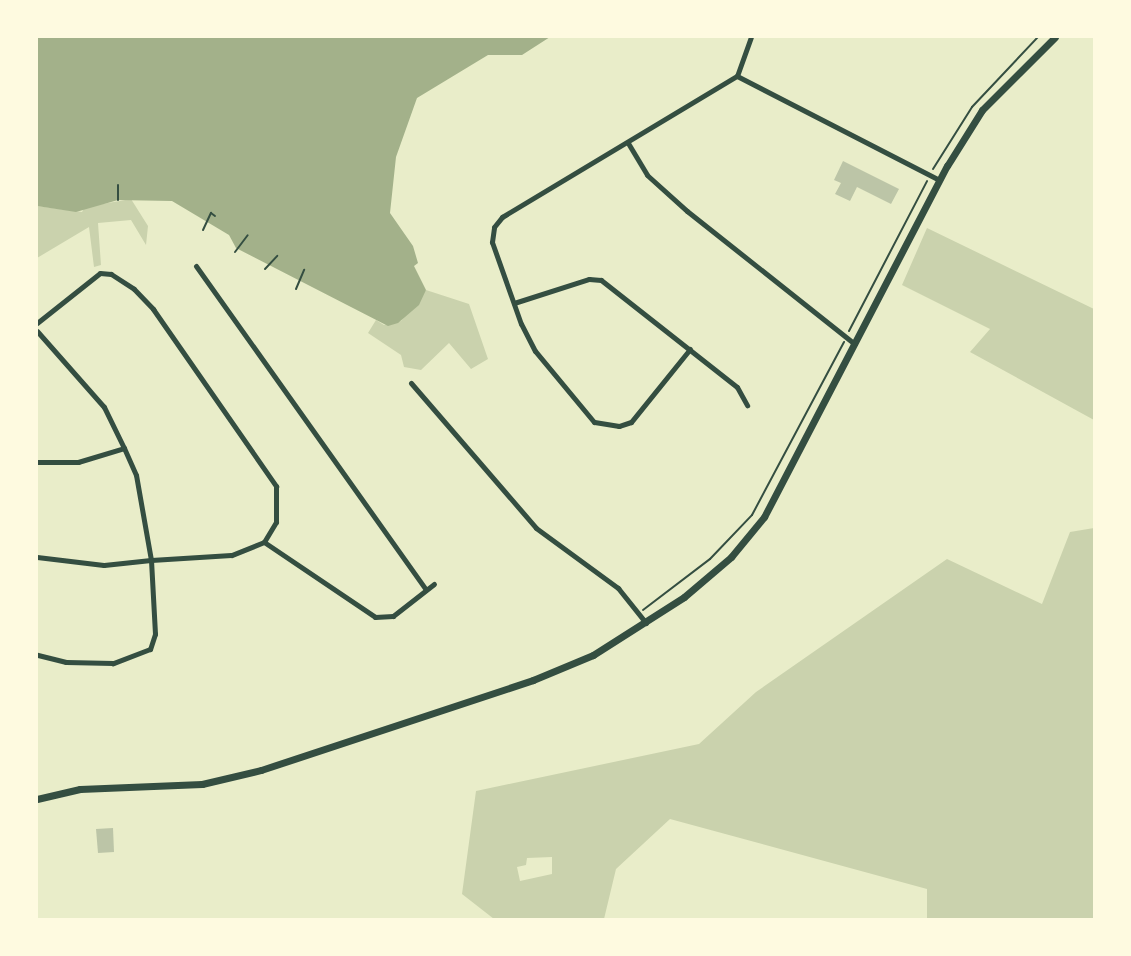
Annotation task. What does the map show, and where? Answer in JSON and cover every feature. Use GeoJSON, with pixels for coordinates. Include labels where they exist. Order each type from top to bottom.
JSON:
{"type":"FeatureCollection","features":[{"type":"Feature","properties":{"kind":"main road"},"geometry":{"type":"LineString","coordinates":[[37,799],[80,789],[202,784],[261,770],[533,680],[593,655],[646,623],[707,579],[749,539],[855,344],[939,180],[982,110],[1055,37]]}},
{"type":"Feature","properties":{"kind":"street"},"geometry":{"type":"LineString","coordinates":[[690,349],[639,415],[619,426],[606,426],[585,414],[536,351],[514,303],[492,242],[498,221],[737,76],[751,37]]}},
{"type":"Feature","properties":{"kind":"street"},"geometry":{"type":"LineString","coordinates":[[737,76],[747,78],[939,180]]}},
{"type":"Feature","properties":{"kind":"street"},"geometry":{"type":"LineString","coordinates":[[628,143],[647,175],[687,211],[855,344]]}},
{"type":"Feature","properties":{"kind":"street"},"geometry":{"type":"LineString","coordinates":[[197,266],[426,590]]}},
{"type":"Feature","properties":{"kind":"street"},"geometry":{"type":"LineString","coordinates":[[37,323],[100,274],[111,274],[134,289],[153,309],[276,486],[276,522],[264,542],[231,555],[104,565],[37,556]]}},
{"type":"Feature","properties":{"kind":"street"},"geometry":{"type":"LineString","coordinates":[[514,303],[589,279],[601,279],[737,387],[747,405]]}},
{"type":"Feature","properties":{"kind":"street"},"geometry":{"type":"LineString","coordinates":[[37,331],[104,407],[136,475],[151,560],[155,634],[150,649],[135,658],[95,664],[37,655]]}},
{"type":"Feature","properties":{"kind":"street"},"geometry":{"type":"LineString","coordinates":[[411,383],[536,528],[618,588],[646,623]]}},
{"type":"Feature","properties":{"kind":"street"},"geometry":{"type":"LineString","coordinates":[[37,462],[78,462],[124,448]]}},
{"type":"Feature","properties":{"kind":"street"},"geometry":{"type":"LineString","coordinates":[[264,542],[376,617],[393,616],[434,584]]}},
{"type":"Feature","properties":{"kind":"path"},"geometry":{"type":"LineString","coordinates":[[118,185],[118,200]]}},
{"type":"Feature","properties":{"kind":"path"},"geometry":{"type":"LineString","coordinates":[[203,230],[211,214],[215,216]]}},
{"type":"Feature","properties":{"kind":"path"},"geometry":{"type":"LineString","coordinates":[[235,252],[248,235]]}},
{"type":"Feature","properties":{"kind":"path"},"geometry":{"type":"LineString","coordinates":[[265,269],[277,256]]}},
{"type":"Feature","properties":{"kind":"path"},"geometry":{"type":"LineString","coordinates":[[296,289],[304,270]]}},
{"type":"Feature","properties":{"kind":"shaded area"},"geometry":{"type":"Polygon","coordinates":[[[37,37],[550,37],[522,55],[488,55],[417,98],[396,157],[390,213],[413,246],[418,263],[414,266],[426,290],[419,305],[398,323],[388,326],[236,248],[229,235],[172,201],[118,200],[76,212],[37,206],[37,37]]]}},
{"type":"Feature","properties":{"kind":"shaded area"},"geometry":{"type":"Polygon","coordinates":[[[131,199],[148,226],[146,245],[131,220],[98,223],[101,265],[94,267],[89,227],[37,258],[37,206],[82,212],[85,207],[131,199]]]}},
{"type":"Feature","properties":{"kind":"shaded area"},"geometry":{"type":"Polygon","coordinates":[[[927,228],[1094,309],[1094,420],[970,352],[990,329],[902,285],[927,228]]]}},
{"type":"Feature","properties":{"kind":"shaded area"},"geometry":{"type":"Polygon","coordinates":[[[426,290],[469,304],[488,359],[471,369],[449,343],[421,370],[404,367],[401,355],[368,333],[376,320],[384,325],[401,321],[426,290]]]}},
{"type":"Feature","properties":{"kind":"shaded area"},"geometry":{"type":"Polygon","coordinates":[[[1094,528],[1094,919],[927,919],[927,889],[670,819],[616,869],[604,919],[494,919],[462,894],[476,791],[699,744],[756,692],[947,559],[1042,604],[1070,532],[1094,528]],[[552,857],[527,858],[526,865],[517,867],[520,881],[552,874],[552,857]]]}},
{"type":"Feature","properties":{"kind":"building"},"geometry":{"type":"Polygon","coordinates":[[[843,161],[899,189],[891,204],[857,187],[850,201],[835,194],[841,183],[834,180],[843,161]]]}},
{"type":"Feature","properties":{"kind":"building"},"geometry":{"type":"Polygon","coordinates":[[[113,828],[114,852],[98,853],[96,829],[113,828]]]}}]}
